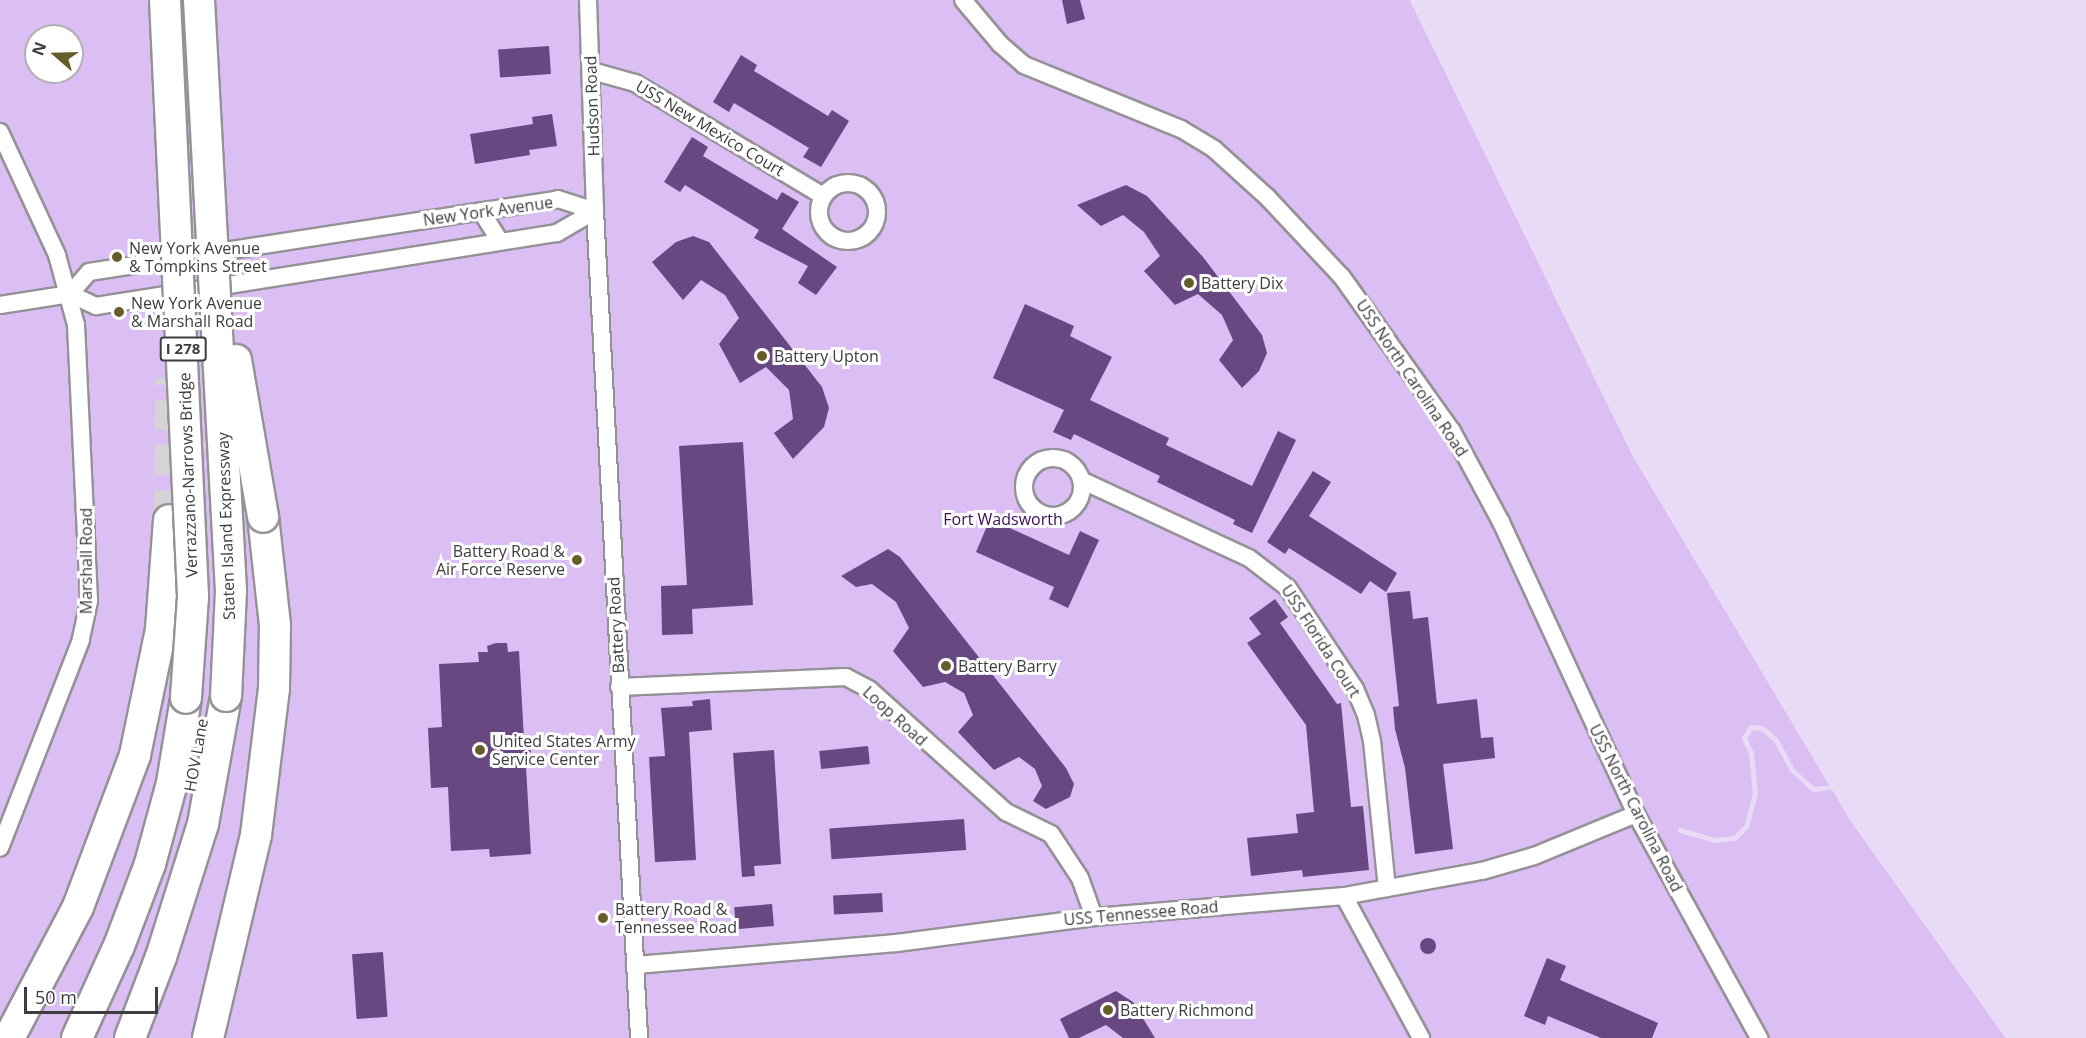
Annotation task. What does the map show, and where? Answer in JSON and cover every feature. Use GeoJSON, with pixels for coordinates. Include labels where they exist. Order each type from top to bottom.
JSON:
{"type":"FeatureCollection","features":[{"type":"Feature","properties":{"kind":"highway","name":"Verrazzano-Narrows Bridge"},"geometry":{"type":"LineString","coordinates":[[165,0],[193,597],[206,697]]}},
{"type":"Feature","properties":{"kind":"highway","name":"Verrazzano-Narrows Bridge"},"geometry":{"type":"LineString","coordinates":[[182,0],[211,583],[206,697]]}},
{"type":"Feature","properties":{"kind":"highway","name":"Staten Island Expressway"},"geometry":{"type":"LineString","coordinates":[[77,1038],[119,946],[150,864],[166,806],[206,697],[231,591],[199,0]]}},
{"type":"Feature","properties":{"kind":"highway","name":"Staten Island Expressway"},"geometry":{"type":"LineString","coordinates":[[208,1038],[230,953],[256,835],[274,688],[275,625],[263,517],[236,363],[222,210]]}},
{"type":"Feature","properties":{"kind":"highway"},"geometry":{"type":"LineString","coordinates":[[9,1038],[78,907],[135,755],[161,629],[169,520]]}},
{"type":"Feature","properties":{"kind":"highway","name":"Staten Island Expressway"},"geometry":{"type":"LineString","coordinates":[[161,957],[203,824],[206,697]]}},
{"type":"Feature","properties":{"kind":"highway","name":"HOV Lane"},"geometry":{"type":"LineString","coordinates":[[161,957],[206,697]]}},
{"type":"Feature","properties":{"kind":"highway"},"geometry":{"type":"LineString","coordinates":[[119,946],[185,813]]}},
{"type":"Feature","properties":{"kind":"highway"},"geometry":{"type":"LineString","coordinates":[[188,1038],[198,1012],[230,953]]}},
{"type":"Feature","properties":{"kind":"highway"},"geometry":{"type":"LineString","coordinates":[[132,1038],[161,957]]}},
{"type":"Feature","properties":{"kind":"highway"},"geometry":{"type":"LineString","coordinates":[[64,1038],[95,998]]}},
{"type":"Feature","properties":{"kind":"street","name":"Hudson Road"},"geometry":{"type":"LineString","coordinates":[[588,0],[595,211]]}},
{"type":"Feature","properties":{"kind":"street","name":"USS North Carolina Road"},"geometry":{"type":"LineString","coordinates":[[963,0],[1000,44],[1024,65],[1181,129],[1209,146],[1276,205],[1341,277],[1458,441],[1501,522],[1636,814],[1759,1038]]}},
{"type":"Feature","properties":{"kind":"street","name":"USS New Mexico Court"},"geometry":{"type":"LineString","coordinates":[[592,71],[635,83],[823,196]]}},
{"type":"Feature","properties":{"kind":"street","name":"Marshall Road"},"geometry":{"type":"LineString","coordinates":[[0,132],[57,255],[70,294],[77,347],[89,601],[81,640],[0,848]]}},
{"type":"Feature","properties":{"kind":"street","name":"New York Avenue"},"geometry":{"type":"LineString","coordinates":[[558,199],[595,211],[557,233],[499,240],[96,306],[70,294],[89,272],[558,199]]}},
{"type":"Feature","properties":{"kind":"street"},"geometry":{"type":"LineString","coordinates":[[481,211],[499,240]]}},
{"type":"Feature","properties":{"kind":"street","name":"Battery Road"},"geometry":{"type":"LineString","coordinates":[[595,211],[639,1038]]}},
{"type":"Feature","properties":{"kind":"street"},"geometry":{"type":"LineString","coordinates":[[0,304],[70,294]]}},
{"type":"Feature","properties":{"kind":"street","name":"USS Florida Court"},"geometry":{"type":"LineString","coordinates":[[1081,480],[1250,558],[1288,588],[1355,689],[1366,715],[1372,741],[1387,888]]}},
{"type":"Feature","properties":{"kind":"street","name":"Loop Road"},"geometry":{"type":"LineString","coordinates":[[619,687],[846,677],[870,690],[1006,812],[1051,834],[1080,878],[1094,917]]}},
{"type":"Feature","properties":{"kind":"street","name":"USS Tennessee Road"},"geometry":{"type":"LineString","coordinates":[[635,965],[897,943],[1094,917],[1344,896],[1482,871],[1534,856],[1636,814]]}},
{"type":"Feature","properties":{"kind":"street"},"geometry":{"type":"LineString","coordinates":[[1344,896],[1421,1038]]}},
{"type":"Feature","properties":{"kind":"green space","name":"Fort Wadsworth"},"geometry":{"type":"Polygon","coordinates":[[[0,0],[1410,0],[1633,456],[1851,821],[2006,1038],[0,1038],[0,0]]]}},
{"type":"Feature","properties":{"kind":"shaded area"},"geometry":{"type":"Polygon","coordinates":[[[1410,0],[2086,0],[2086,1038],[2006,1038],[1851,821],[1633,456],[1410,0]]]}},
{"type":"Feature","properties":{"kind":"building"},"geometry":{"type":"Polygon","coordinates":[[[1062,0],[1080,0],[1085,19],[1067,24],[1062,0]]]}},
{"type":"Feature","properties":{"kind":"building"},"geometry":{"type":"Polygon","coordinates":[[[549,46],[551,74],[500,77],[498,50],[549,46]]]}},
{"type":"Feature","properties":{"kind":"building"},"geometry":{"type":"Polygon","coordinates":[[[741,55],[757,65],[754,71],[828,116],[832,110],[849,121],[821,167],[803,157],[809,148],[734,103],[729,112],[713,102],[741,55]]]}},
{"type":"Feature","properties":{"kind":"building"},"geometry":{"type":"Polygon","coordinates":[[[552,114],[557,146],[529,150],[530,155],[475,164],[470,134],[533,124],[532,117],[552,114]]]}},
{"type":"Feature","properties":{"kind":"building"},"geometry":{"type":"Polygon","coordinates":[[[692,137],[708,147],[703,156],[777,200],[782,192],[799,202],[782,229],[837,267],[816,295],[798,283],[808,266],[754,238],[759,230],[685,185],[680,192],[664,182],[692,137]]]}},
{"type":"Feature","properties":{"kind":"building","name":"Battery Dix"},"geometry":{"type":"Polygon","coordinates":[[[1126,185],[1147,196],[1203,257],[1262,335],[1267,353],[1259,371],[1242,388],[1219,360],[1233,340],[1222,315],[1198,294],[1175,305],[1144,271],[1160,256],[1144,232],[1123,215],[1101,226],[1077,205],[1126,185]]]}},
{"type":"Feature","properties":{"kind":"building","name":"Battery Upton"},"geometry":{"type":"Polygon","coordinates":[[[693,236],[709,242],[822,387],[829,408],[824,427],[793,459],[774,433],[793,419],[789,390],[766,367],[740,383],[719,344],[739,318],[725,295],[701,280],[683,300],[652,262],[676,242],[693,236]]]}},
{"type":"Feature","properties":{"kind":"building"},"geometry":{"type":"Polygon","coordinates":[[[1025,304],[1074,326],[1070,336],[1112,357],[1090,400],[1169,438],[1166,445],[1252,486],[1278,431],[1296,440],[1252,533],[1233,524],[1235,520],[1157,482],[1160,476],[1074,434],[1071,440],[1053,432],[1064,410],[993,378],[1025,304]]]}},
{"type":"Feature","properties":{"kind":"building"},"geometry":{"type":"Polygon","coordinates":[[[743,442],[753,605],[692,609],[693,634],[662,635],[661,586],[687,585],[679,446],[743,442]]]}},
{"type":"Feature","properties":{"kind":"building"},"geometry":{"type":"Polygon","coordinates":[[[1313,471],[1331,482],[1309,516],[1397,573],[1386,592],[1370,581],[1361,594],[1289,548],[1285,554],[1267,542],[1313,471]]]}},
{"type":"Feature","properties":{"kind":"building"},"geometry":{"type":"Polygon","coordinates":[[[990,519],[1069,555],[1080,531],[1099,540],[1068,608],[1049,599],[1054,587],[976,552],[990,519]]]}},
{"type":"Feature","properties":{"kind":"building","name":"Battery Barry"},"geometry":{"type":"Polygon","coordinates":[[[888,549],[900,557],[1066,768],[1074,784],[1070,797],[1046,809],[1033,801],[1042,786],[1035,769],[1019,757],[994,770],[958,732],[973,715],[964,693],[945,682],[923,687],[893,651],[909,628],[896,602],[872,584],[856,587],[841,576],[888,549]]]}},
{"type":"Feature","properties":{"kind":"building"},"geometry":{"type":"Polygon","coordinates":[[[1410,591],[1413,619],[1428,617],[1437,704],[1477,699],[1481,738],[1493,737],[1495,758],[1443,764],[1453,849],[1415,854],[1405,768],[1395,729],[1393,707],[1399,706],[1387,593],[1410,591]]]}},
{"type":"Feature","properties":{"kind":"building"},"geometry":{"type":"Polygon","coordinates":[[[1275,599],[1288,617],[1280,623],[1337,704],[1341,703],[1351,807],[1363,806],[1369,870],[1303,877],[1302,870],[1251,876],[1247,838],[1298,833],[1296,814],[1314,812],[1306,725],[1247,643],[1261,634],[1249,618],[1275,599]]]}},
{"type":"Feature","properties":{"kind":"building","name":"United States Army Service Center"},"geometry":{"type":"Polygon","coordinates":[[[507,643],[508,652],[519,651],[524,739],[531,751],[526,767],[531,854],[490,857],[489,849],[451,851],[448,787],[431,788],[428,728],[442,727],[439,664],[479,662],[478,652],[488,652],[487,646],[507,643]]]}},
{"type":"Feature","properties":{"kind":"building"},"geometry":{"type":"Polygon","coordinates":[[[710,699],[712,730],[689,732],[696,860],[655,862],[649,757],[665,756],[661,708],[693,706],[692,701],[710,699]]]}},
{"type":"Feature","properties":{"kind":"building"},"geometry":{"type":"Polygon","coordinates":[[[868,746],[870,764],[821,769],[819,751],[868,746]]]}},
{"type":"Feature","properties":{"kind":"building"},"geometry":{"type":"Polygon","coordinates":[[[774,750],[781,864],[754,866],[755,876],[742,877],[733,753],[774,750]]]}},
{"type":"Feature","properties":{"kind":"building"},"geometry":{"type":"Polygon","coordinates":[[[964,819],[966,850],[831,859],[829,828],[964,819]]]}},
{"type":"Feature","properties":{"kind":"building"},"geometry":{"type":"Polygon","coordinates":[[[882,893],[883,912],[834,915],[833,896],[882,893]]]}},
{"type":"Feature","properties":{"kind":"building"},"geometry":{"type":"Polygon","coordinates":[[[772,904],[774,926],[736,929],[734,907],[772,904]]]}},
{"type":"Feature","properties":{"kind":"building"},"geometry":{"type":"Polygon","coordinates":[[[1428,938],[1434,940],[1436,946],[1434,952],[1428,954],[1422,952],[1420,946],[1422,940],[1428,938]]]}},
{"type":"Feature","properties":{"kind":"building"},"geometry":{"type":"Polygon","coordinates":[[[383,952],[388,1017],[357,1019],[352,954],[383,952]]]}},
{"type":"Feature","properties":{"kind":"building"},"geometry":{"type":"Polygon","coordinates":[[[1547,958],[1566,966],[1560,980],[1658,1023],[1652,1038],[1601,1038],[1548,1016],[1545,1025],[1524,1016],[1547,958]]]}},
{"type":"Feature","properties":{"kind":"building","name":"Battery Richmond"},"geometry":{"type":"Polygon","coordinates":[[[1116,991],[1133,1002],[1155,1038],[1123,1038],[1106,1025],[1079,1038],[1069,1038],[1060,1019],[1116,991]]]}},
{"type":"Feature","properties":{"kind":"waterway"},"geometry":{"type":"LineString","coordinates":[[1680,830],[1716,840],[1734,838],[1746,827],[1755,793],[1751,753],[1744,738],[1751,727],[1762,728],[1776,740],[1792,770],[1813,789],[1831,787]]}},
{"type":"Feature","properties":{"kind":"tunnel"},"geometry":{"type":"LineString","coordinates":[[169,520],[170,378]]}},
{"type":"Feature","properties":{"kind":"place","name":"New York Avenue & Tompkins Street"},"geometry":{"type":"Point","coordinates":[117,257]}},
{"type":"Feature","properties":{"kind":"place","name":"Battery Dix"},"geometry":{"type":"Point","coordinates":[1189,283]}},
{"type":"Feature","properties":{"kind":"place","name":"New York Avenue & Marshall Road"},"geometry":{"type":"Point","coordinates":[119,312]}},
{"type":"Feature","properties":{"kind":"place","name":"Battery Upton"},"geometry":{"type":"Point","coordinates":[762,356]}},
{"type":"Feature","properties":{"kind":"place","name":"Battery Road & Air Force Reserve"},"geometry":{"type":"Point","coordinates":[577,560]}},
{"type":"Feature","properties":{"kind":"place","name":"Battery Barry"},"geometry":{"type":"Point","coordinates":[946,666]}},
{"type":"Feature","properties":{"kind":"place","name":"United States Army Service Center"},"geometry":{"type":"Point","coordinates":[480,750]}},
{"type":"Feature","properties":{"kind":"place","name":"Battery Road & Tennessee Road"},"geometry":{"type":"Point","coordinates":[603,918]}},
{"type":"Feature","properties":{"kind":"place","name":"Battery Richmond"},"geometry":{"type":"Point","coordinates":[1108,1010]}}]}
